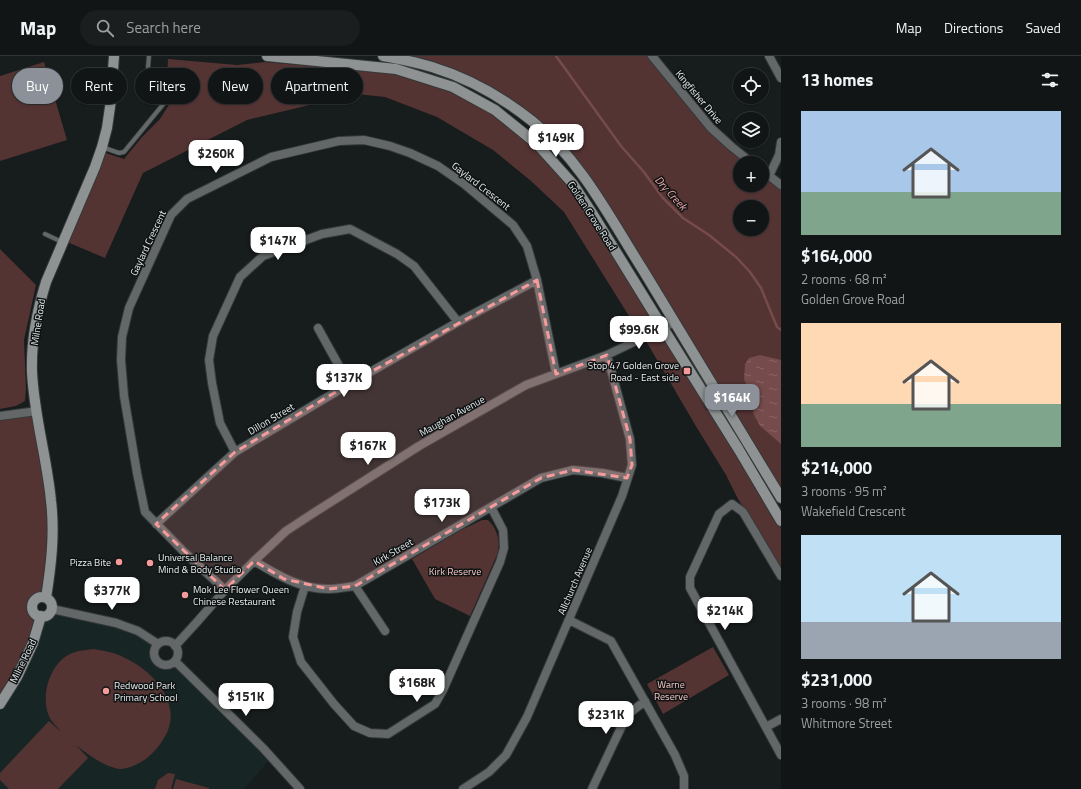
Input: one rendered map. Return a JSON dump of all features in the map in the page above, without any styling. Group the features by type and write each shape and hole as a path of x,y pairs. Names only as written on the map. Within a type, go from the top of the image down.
{"main road":[{"name":"Milne Road","path":"46,598 52,561 52,518 51,500 32,371 36,323 40,301 46,282 102,147 107,128 111,100 114,56"},
{"name":"Golden Grove Road","path":"267,56 396,69 453,87 495,110 537,144 573,184 592,213 739,450 781,521"},
{"name":"Golden Grove Road","path":"383,56 432,67 458,76 493,94 532,121 564,151 594,191 781,498"},
{"path":"40,598 46,598 51,602 52,609 49,614 41,616 35,614 33,607 34,601 40,598"},
{"name":"Milne Road","path":"0,704 17,677 33,643 41,616"}],"street":[{"name":"Kingfisher Drive","path":"652,56 711,128 743,156"},
{"path":"769,56 781,78"},
{"name":"Gaylard Crescent","path":"225,590 184,552 146,512 137,472 124,396 121,360 122,337 129,308 171,215 187,199 271,157 339,141 364,140 403,151 438,166 487,202 513,225 527,246 537,280 556,373"},
{"path":"781,142 779,156 769,176 781,185"},
{"path":"235,452 220,423 209,360 213,336 240,277 263,256 322,234 350,229 397,254 414,266 458,322"},
{"name":"Dillon Street","path":"156,524 235,452 349,384 458,322 537,280"},
{"name":"Maughan Avenue","path":"175,646 225,590 286,531 419,446 526,385 607,355 675,322"},
{"path":"318,328 349,384"},
{"name":"Allchurch Avenue","path":"463,789 489,772 506,755 527,718 622,496 632,466 630,439 607,355"},
{"path":"0,416 37,411"},
{"name":"Kirk Street","path":"254,561 284,579 305,586 329,589 355,586 541,478 573,470 602,473 627,478"},
{"path":"781,576 743,512 732,504 719,514 690,577 690,588 781,755"},
{"path":"305,586 297,612 293,637 301,662 334,704 354,726 370,733 388,734 435,704 443,690 500,562 504,548 503,530 491,507"},
{"path":"355,586 386,631"},
{"path":"52,609 116,623 138,631 158,644 168,642 175,646 178,652 175,661 172,664 164,665 157,662 154,651 158,644"},
{"path":"569,620 611,641 675,754 684,776 684,789"},
{"path":"175,661 263,748 300,789"},
{"path":"592,789 626,715 645,701"},
{"path":"766,727 781,719"}],"lane":[{"path":"148,68 149,56"},
{"path":"102,147 119,153 124,152 163,104"},
{"path":"45,234 63,242"}],"highlighted area":[{"path":"537,280 556,374 607,355 630,439 632,465 627,478 573,470 541,478 355,586 329,589 284,579 254,561 225,590 156,524 235,452 349,384"}],"shaded area":[{"name":"Redwood Park Primary School","path":"51,612 108,620 158,644 154,651 157,662 168,665 175,661 272,757 244,789 0,789 0,704 44,616"}],"green space":[{"path":"383,56 652,56 711,128 733,146 733,148 745,156 733,156 733,192 769,192 769,176 781,185 781,498 594,191 532,121 458,76"},
{"path":"168,59 237,65 265,62 336,68 271,68 271,104 314,104 247,120 143,173 105,258 67,242 106,153 124,159 142,137 160,119 169,104 200,104 200,68 168,68"},
{"path":"44,62 46,68 25,68"},
{"path":"363,70 395,73 465,97 495,115 534,146 570,185 652,318 651,325 639,332 564,212 531,181 493,150 437,117 385,97 363,95"},
{"path":"12,72 12,104 56,104 67,140 0,161 0,76"},
{"path":"0,249 36,285 24,340 25,401 16,406 0,409"},
{"path":"655,336 666,339 781,528 781,571 646,341"},
{"path":"37,411 51,500 43,597 36,600 33,606 35,612 41,616 0,704 0,416"},
{"name":"Kirk Reserve","path":"482,520 488,520 494,528 498,537 499,546 497,555 470,616 435,599 412,559 461,530"},
{"name":"Warne Reserve","path":"713,647 729,675 663,714 647,684"},
{"path":"94,649 120,655 134,663 145,670 163,690 171,713 169,726 164,738 154,752 145,760 138,764 121,769 104,764 76,745 88,758 58,789 9,789 0,780 0,773 49,721 61,732 51,720 47,711 46,691 53,671 66,656 77,651"},
{"path":"168,773 175,774 171,789 155,789 158,780"},
{"path":"176,779 209,788 209,789 173,789"}],"water":[{"path":"760,355 781,360 781,444 760,426 754,415 749,391 744,379 745,364 749,358"}],"waterway":[{"name":"Dry Creek","path":"556,56 621,146 643,171 663,198 683,218 709,235 736,257 750,272 761,288 777,327 781,330"}],"place":[{"name":"Stop 47 Golden Grove Road - East side","path":"687,371"},
{"name":"Pizza Bite","path":"119,562"},
{"name":"Universal Balance Mind & Body Studio","path":"150,563"},
{"name":"Mok Lee Flower Queen Chinese Restaurant","path":"185,595"},
{"name":"Redwood Park Primary School","path":"106,691"}]}
